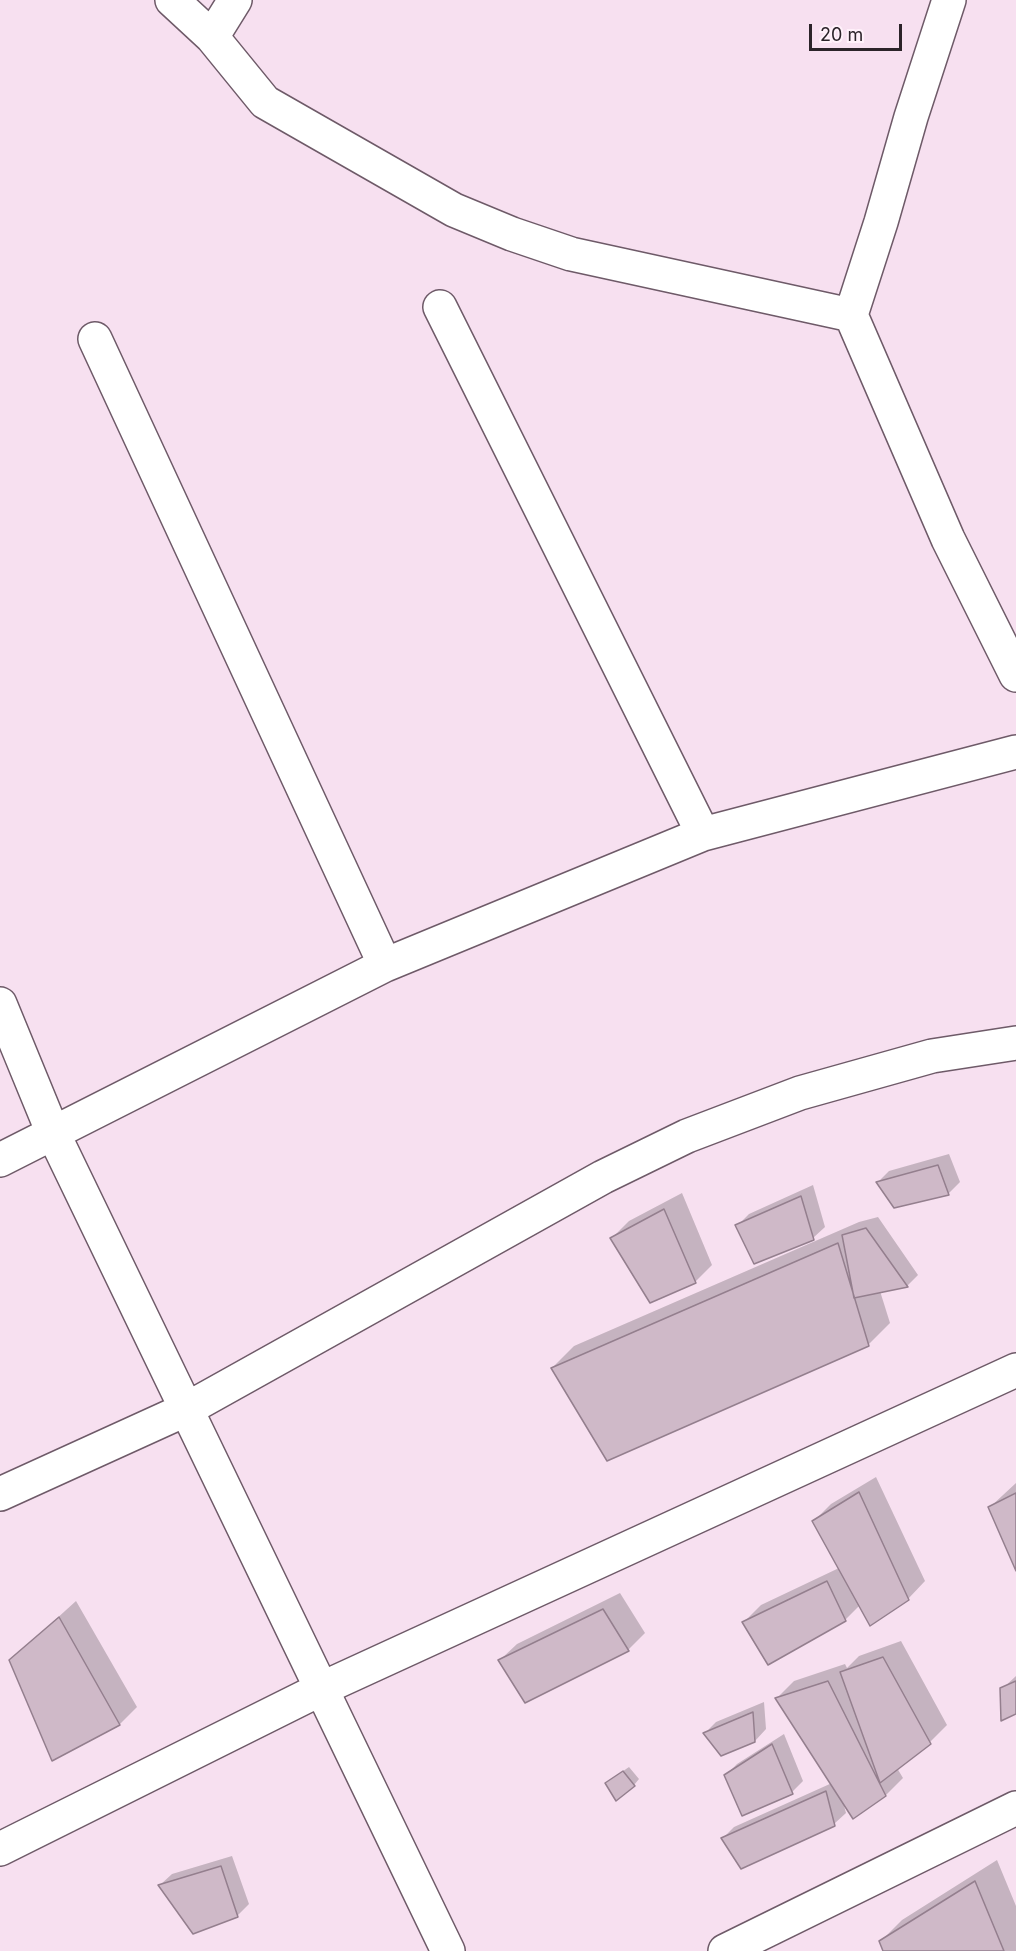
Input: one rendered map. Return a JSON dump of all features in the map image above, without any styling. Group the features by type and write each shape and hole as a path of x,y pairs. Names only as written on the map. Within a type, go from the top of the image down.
{"street":[{"path":"172,0 212,37 265,102 454,210 512,234 571,254 851,315"},
{"path":"212,37 235,0"},
{"path":"950,0 911,117 851,315 948,539 1016,675"},
{"path":"440,307 703,834"},
{"path":"95,339 385,965"},
{"path":"0,1160 385,965 703,834 1016,752"},
{"path":"0,1004 53,1133 448,1951"},
{"path":"0,1494 187,1409 603,1177 687,1136 800,1093 932,1056 1016,1043"},
{"path":"0,1849 323,1688 1016,1370"},
{"path":"725,1951 1016,1808"}],"building":[{"path":"938,1165 949,1195 894,1208 876,1182"},
{"path":"801,1196 814,1240 754,1264 735,1225"},
{"path":"664,1209 696,1283 650,1303 610,1238"},
{"path":"866,1228 908,1287 854,1298 842,1235"},
{"path":"838,1243 869,1346 607,1461 551,1368"},
{"path":"859,1492 909,1600 870,1626 812,1521"},
{"path":"1016,1493 1016,1571 988,1507"},
{"path":"827,1581 846,1621 768,1665 742,1622"},
{"path":"603,1609 629,1651 525,1703 498,1660"},
{"path":"59,1617 120,1725 52,1761 9,1660"},
{"path":"883,1657 931,1744 880,1783 840,1672"},
{"path":"828,1681 886,1796 853,1819 775,1698"},
{"path":"1016,1681 1016,1714 1001,1721 1000,1688"},
{"path":"753,1712 755,1742 721,1756 703,1733"},
{"path":"772,1744 793,1794 742,1816 724,1775"},
{"path":"623,1771 635,1786 616,1801 605,1783"},
{"path":"826,1791 835,1826 741,1869 721,1838"},
{"path":"221,1866 238,1917 193,1934 158,1885"},
{"path":"975,1881 1004,1951 883,1951 879,1941"}]}
